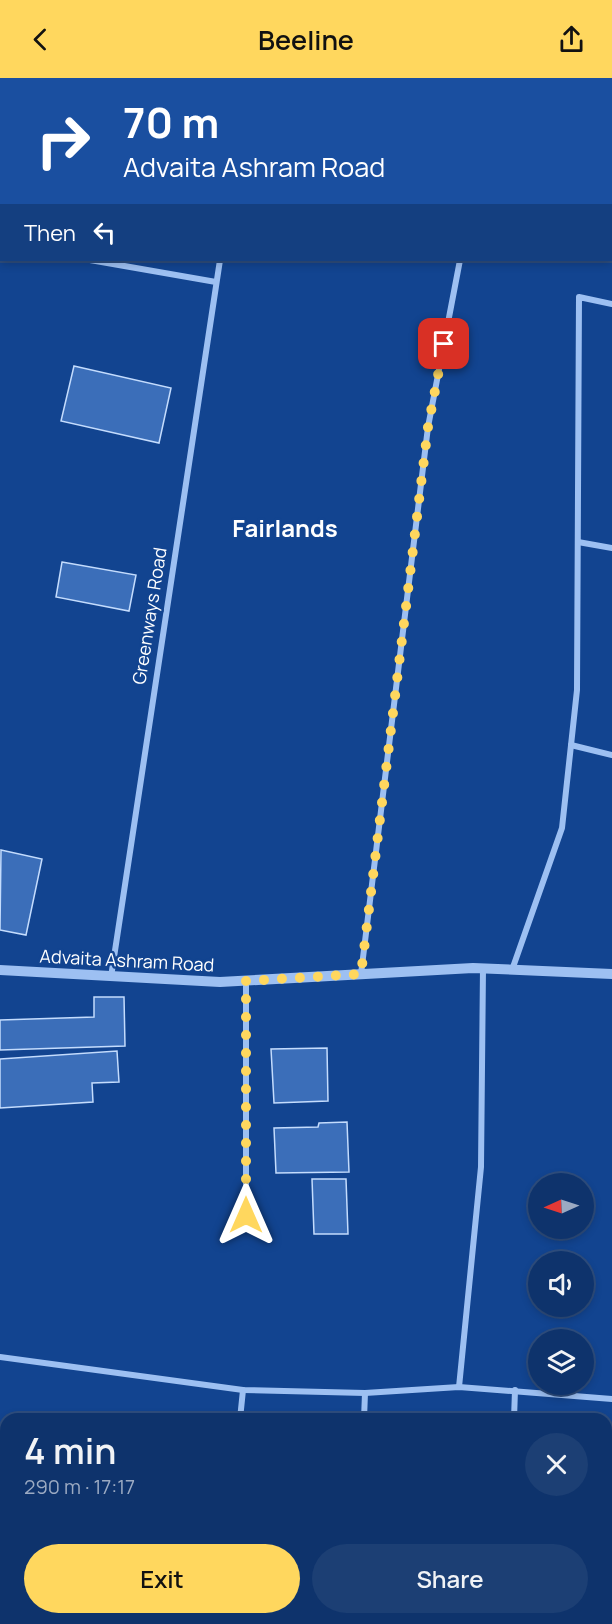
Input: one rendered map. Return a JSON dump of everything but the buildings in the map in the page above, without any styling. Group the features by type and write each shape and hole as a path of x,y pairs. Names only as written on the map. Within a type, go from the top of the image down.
{"street":[{"path":"96,261 216,282"},
{"name":"Greenways Road","path":"111,977 220,261"},
{"path":"361,974 428,427 460,261"},
{"path":"512,970 562,828 577,690 579,297 612,304"},
{"path":"578,542 612,548"},
{"path":"571,745 612,755"},
{"path":"459,1387 481,1167 483,968"},
{"name":"Advaita Ashram Road","path":"0,970 220,982 483,968 612,974"},
{"path":"246,981 246,1215"},
{"path":"0,1357 243,1390 365,1393 459,1387 612,1399"},
{"path":"241,1413 243,1390"},
{"path":"514,1413 515,1390"},
{"path":"364,1413 365,1393"}],"district":[{"name":"Fairlands","path":"285,529"}],"route":[{"path":"246,1215 246,981 361,974 428,427 444,344"}]}
